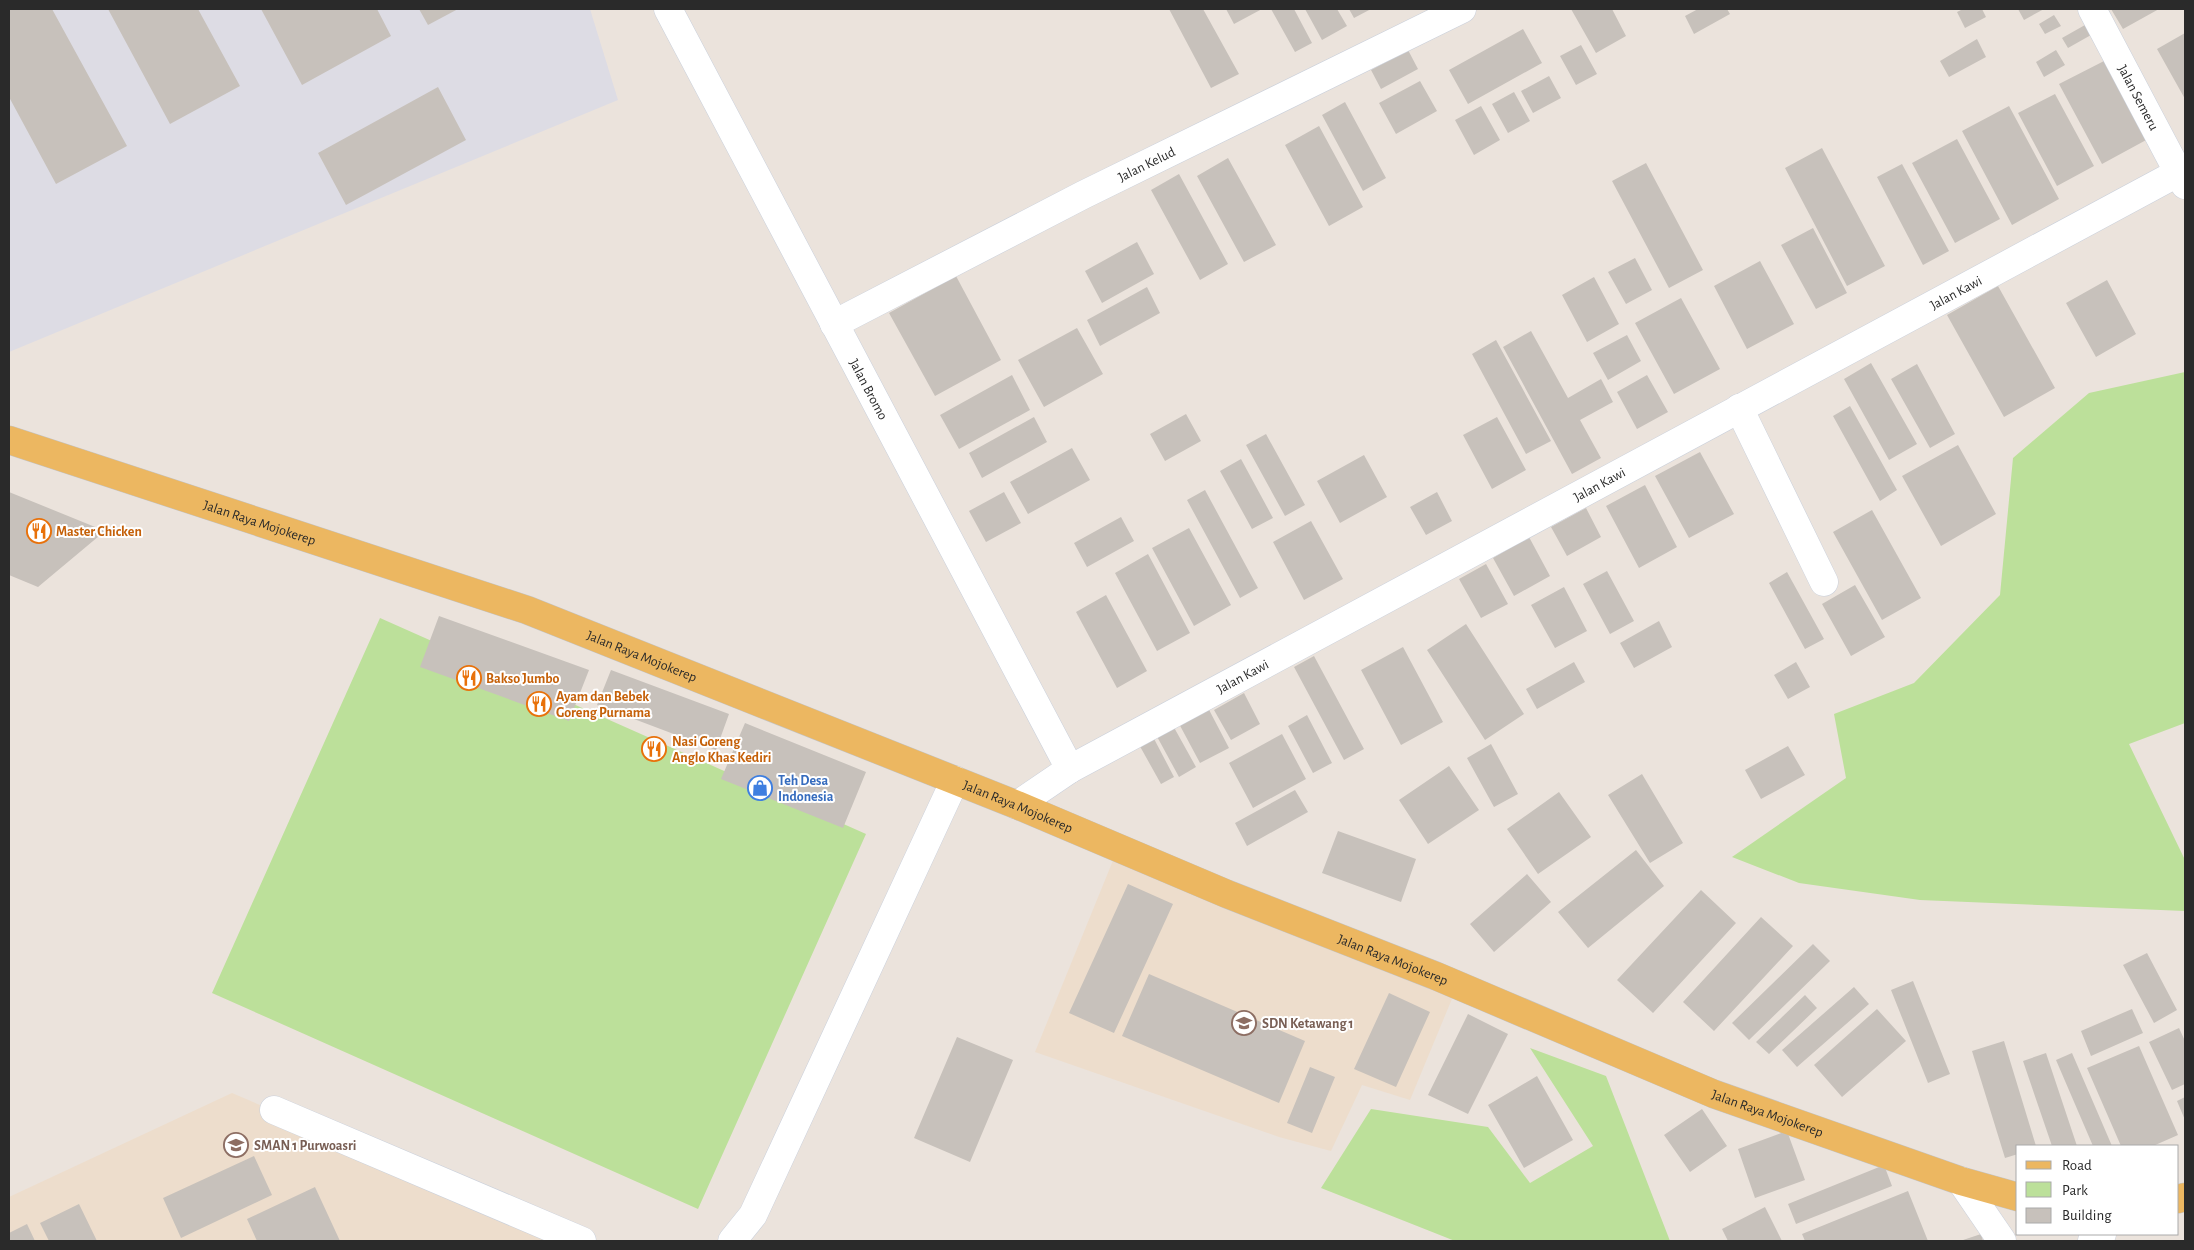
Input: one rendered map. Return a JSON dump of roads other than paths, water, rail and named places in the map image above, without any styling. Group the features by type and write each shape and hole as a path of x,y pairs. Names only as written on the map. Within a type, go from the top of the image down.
{"main road":[{"name":"Jalan Raya Mojokerep","path":"9,440 527,610 1017,805 1227,894 1436,976 1706,1090 1960,1181 2016,1196"}],"street":[{"name":"Jalan Bromo","path":"668,9 1070,769"},
{"name":"Jalan Kelud","path":"834,324 1083,195 1462,9"},
{"name":"Jalan Semeru","path":"2092,9 2183,176"},
{"name":"Jalan Kawi","path":"1017,805 1070,769 1739,408 2183,176"},
{"path":"1739,408 1824,582"},
{"path":"732,1241 753,1215 955,780"},
{"path":"274,1110 582,1241"},
{"path":"1960,1181 2002,1241"}],"place":[{"name":"Master Chicken","path":"39,531"},
{"name":"Bakso Jumbo","path":"469,678"},
{"name":"Ayam dan Bebek Goreng Purnama","path":"539,704"},
{"name":"Nasi Goreng Anglo Khas Kediri","path":"654,749"},
{"name":"Teh Desa Indonesia","path":"760,788"},
{"name":"SDN Ketawang 1","path":"1244,1023"},
{"name":"SMAN 1 Purwoasri","path":"236,1145"}]}
